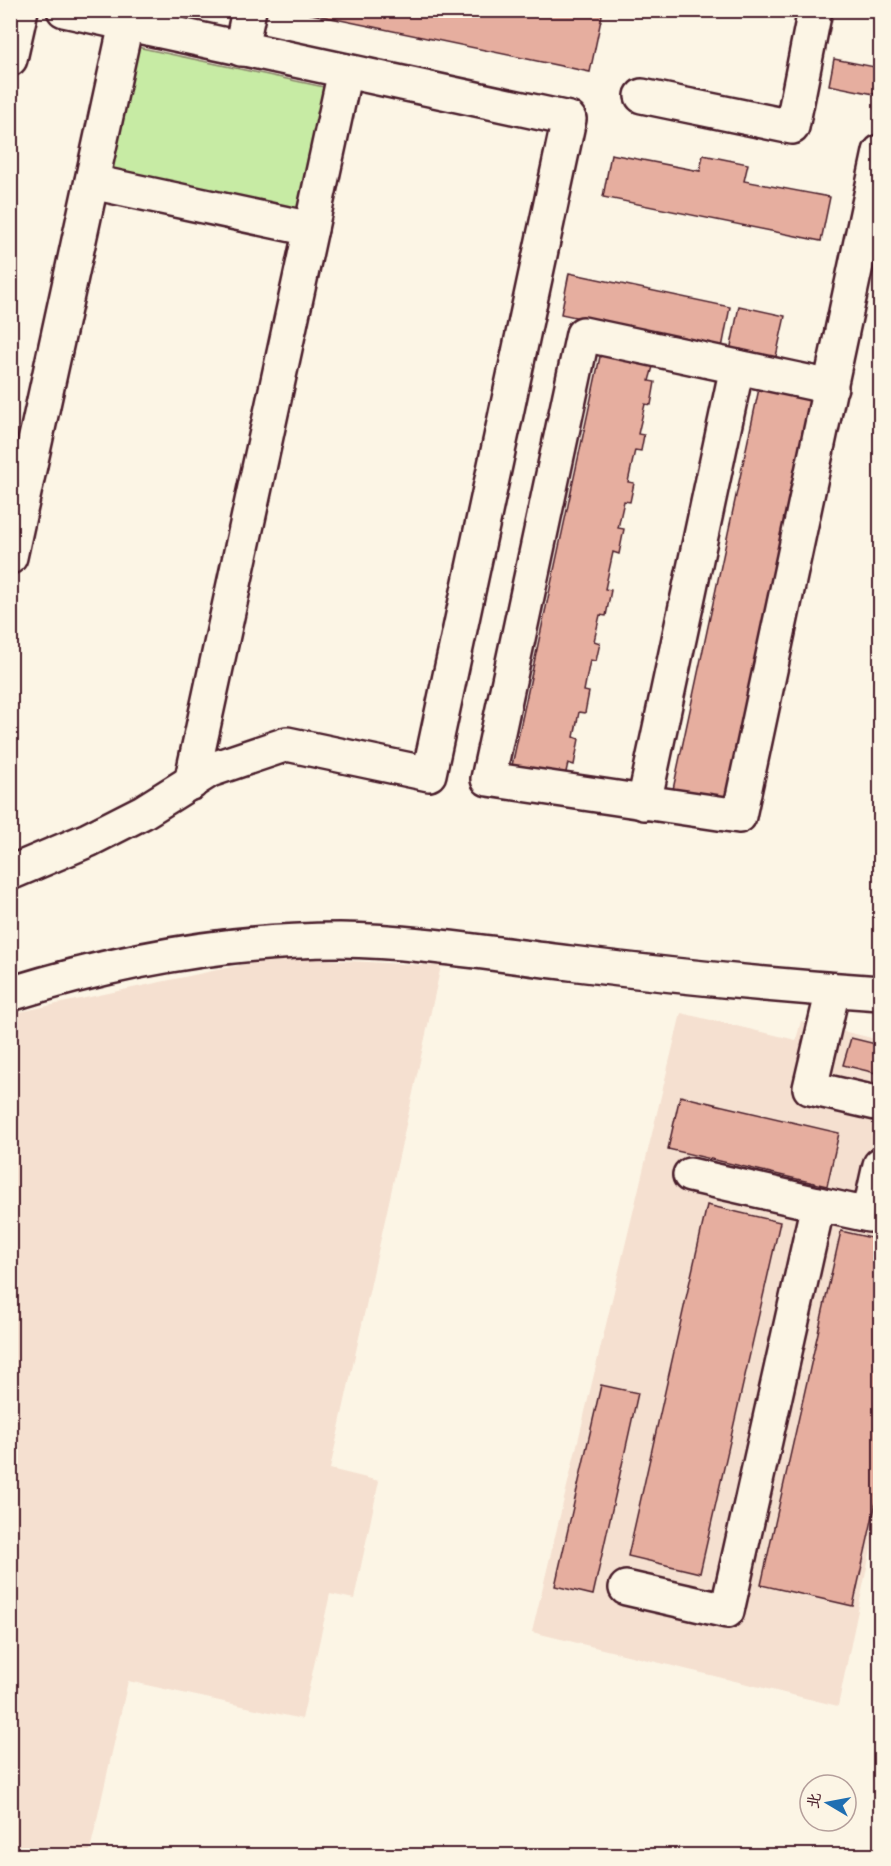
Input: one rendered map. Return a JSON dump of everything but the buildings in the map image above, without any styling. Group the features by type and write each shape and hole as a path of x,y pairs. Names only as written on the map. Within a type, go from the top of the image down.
{"street":[{"path":"10,59 21,10"},
{"path":"10,873 88,840 143,812 210,770 287,744 429,774 569,119 64,10"},
{"path":"241,49 249,10"},
{"path":"642,96 792,127 815,10"},
{"path":"10,557 126,24"},
{"path":"191,783 345,71"},
{"path":"831,387 583,334 488,779 739,816 831,387 880,152"},
{"path":"92,182 311,229"},
{"path":"644,803 737,367"},
{"path":"10,994 89,972 145,960 257,944 340,940 432,946 661,974 880,993"},
{"path":"833,990 810,1088 880,1104"},
{"path":"690,1175 869,1215 880,1165"},
{"path":"626,1588 727,1611 818,1204"}],"shaded area":[{"path":"278,957 441,966 330,1469 379,1481 354,1599 330,1594 302,1719 128,1681 89,1855 11,1855 10,1014"},
{"path":"681,1013 796,1040 801,1021 880,1040 880,1505 838,1706 532,1632"}],"green space":[{"path":"137,47 324,87 298,212 110,171"}]}
